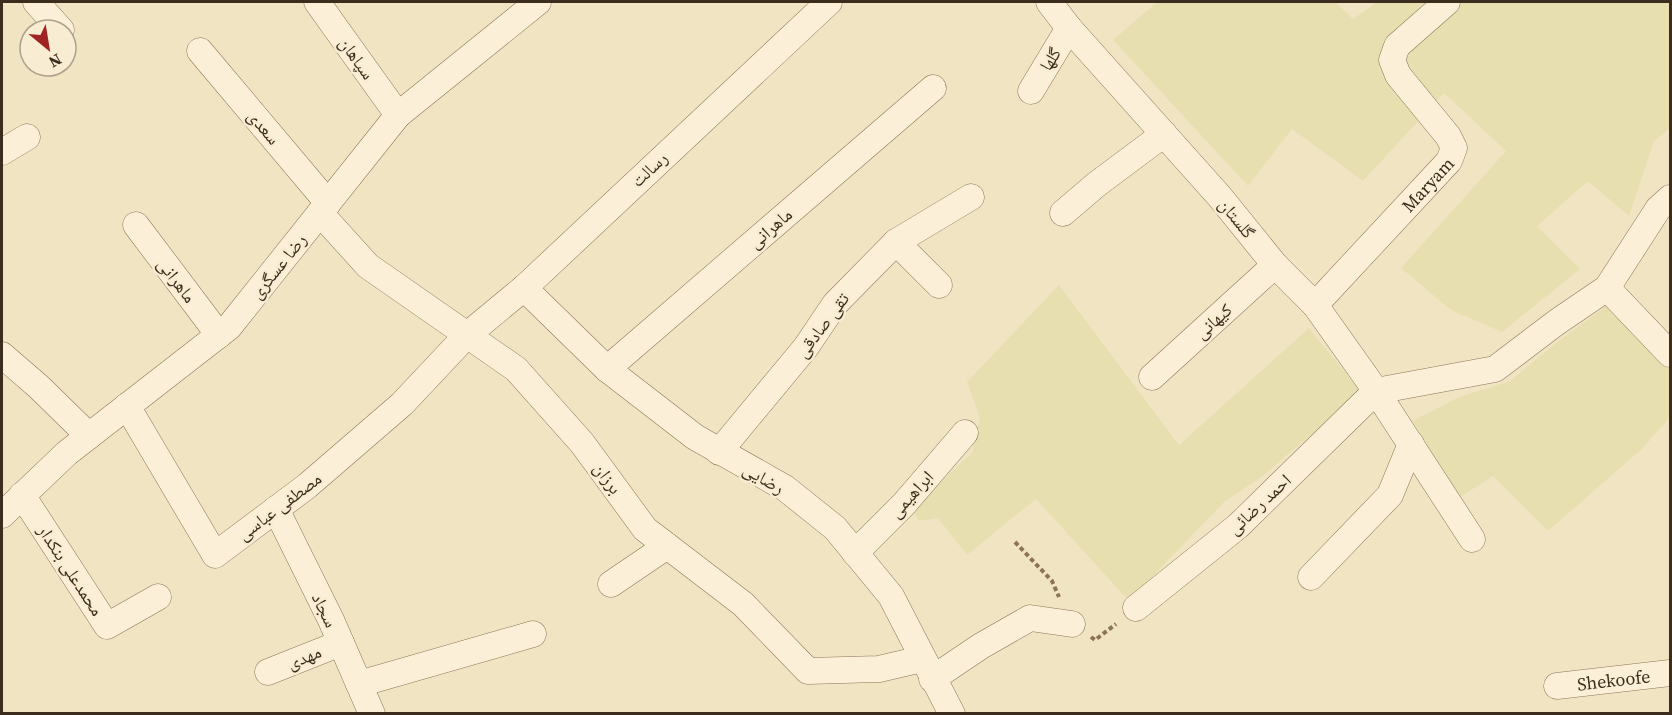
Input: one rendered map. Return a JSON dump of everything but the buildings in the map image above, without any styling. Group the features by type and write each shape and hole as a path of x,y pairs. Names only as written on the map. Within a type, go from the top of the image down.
{"street":[{"path":"36,2 50,18"},
{"name":"سپاهان","path":"317,2 398,115"},
{"name":"رضا عسگری","path":"2,515 67,453 229,327 398,115 538,2"},
{"name":"رسالت","path":"466,336 524,288 829,2"},
{"name":"گلستان","path":"1049,2 1220,197 1275,266 1315,305 1376,391 1472,539"},
{"name":"Maryam","path":"1315,305 1449,161 1454,148 1448,136 1398,75 1392,60 1396,46 1448,2"},
{"name":"گلها","path":"1031,91 1070,28"},
{"name":"سعدی","path":"200,51 324,208"},
{"name":"ماهرانی","path":"607,369 933,88"},
{"path":"1063,213 1097,184 1164,134"},
{"path":"2,152 27,137"},
{"name":"تقی صادقی","path":"719,452 806,348 835,304 896,242 971,197"},
{"path":"1376,391 1495,369 1607,288 1658,209 1671,198"},
{"name":"برزان","path":"324,208 368,266 516,369 582,443 645,529 743,604 808,671 927,669"},
{"name":"ماهرانی","path":"136,225 219,335"},
{"path":"896,242 939,285"},
{"name":"کیهانی","path":"1152,377 1275,266"},
{"name":"رضایی","path":"524,288 607,369 695,437 785,488 835,528 891,596 952,714"},
{"path":"1607,288 1671,354"},
{"name":"مصطفی عباسی","path":"127,406 215,555 307,486 402,404 466,336"},
{"path":"2,355 89,436"},
{"name":"احمد رضائی","path":"1136,608 1238,526 1376,391"},
{"name":"ابراهیمی","path":"855,553 904,504 965,433"},
{"path":"1311,577 1390,495 1411,444"},
{"name":"محمدعلی بنکدار","path":"22,495 107,627 158,597"},
{"name":"سجاد","path":"276,509 372,714"},
{"path":"611,584 667,546"},
{"path":"927,669 981,646 1030,618 1072,624"},
{"path":"359,684 532,634"},
{"name":"مهدی","path":"268,672 340,643"},
{"name":"Shekoofe","path":"1557,686 1671,673"}],"shaded area":[{"path":"1157,2 1335,2 1353,19 1377,2 1670,2 1670,128 1654,141 1629,216 1588,181 1537,226 1580,269 1502,332 1451,310 1401,268 1506,151 1444,93 1363,181 1292,129 1248,186 1113,40"},
{"path":"1059,285 1179,445 1309,328 1361,392 1260,478 1224,502 1129,601 1036,499 967,555 938,518 919,521 912,509 972,453 980,418 967,382"},
{"path":"1609,304 1670,369 1670,417 1643,448 1548,531 1493,476 1459,498 1413,421 1459,397 1510,381"}]}
